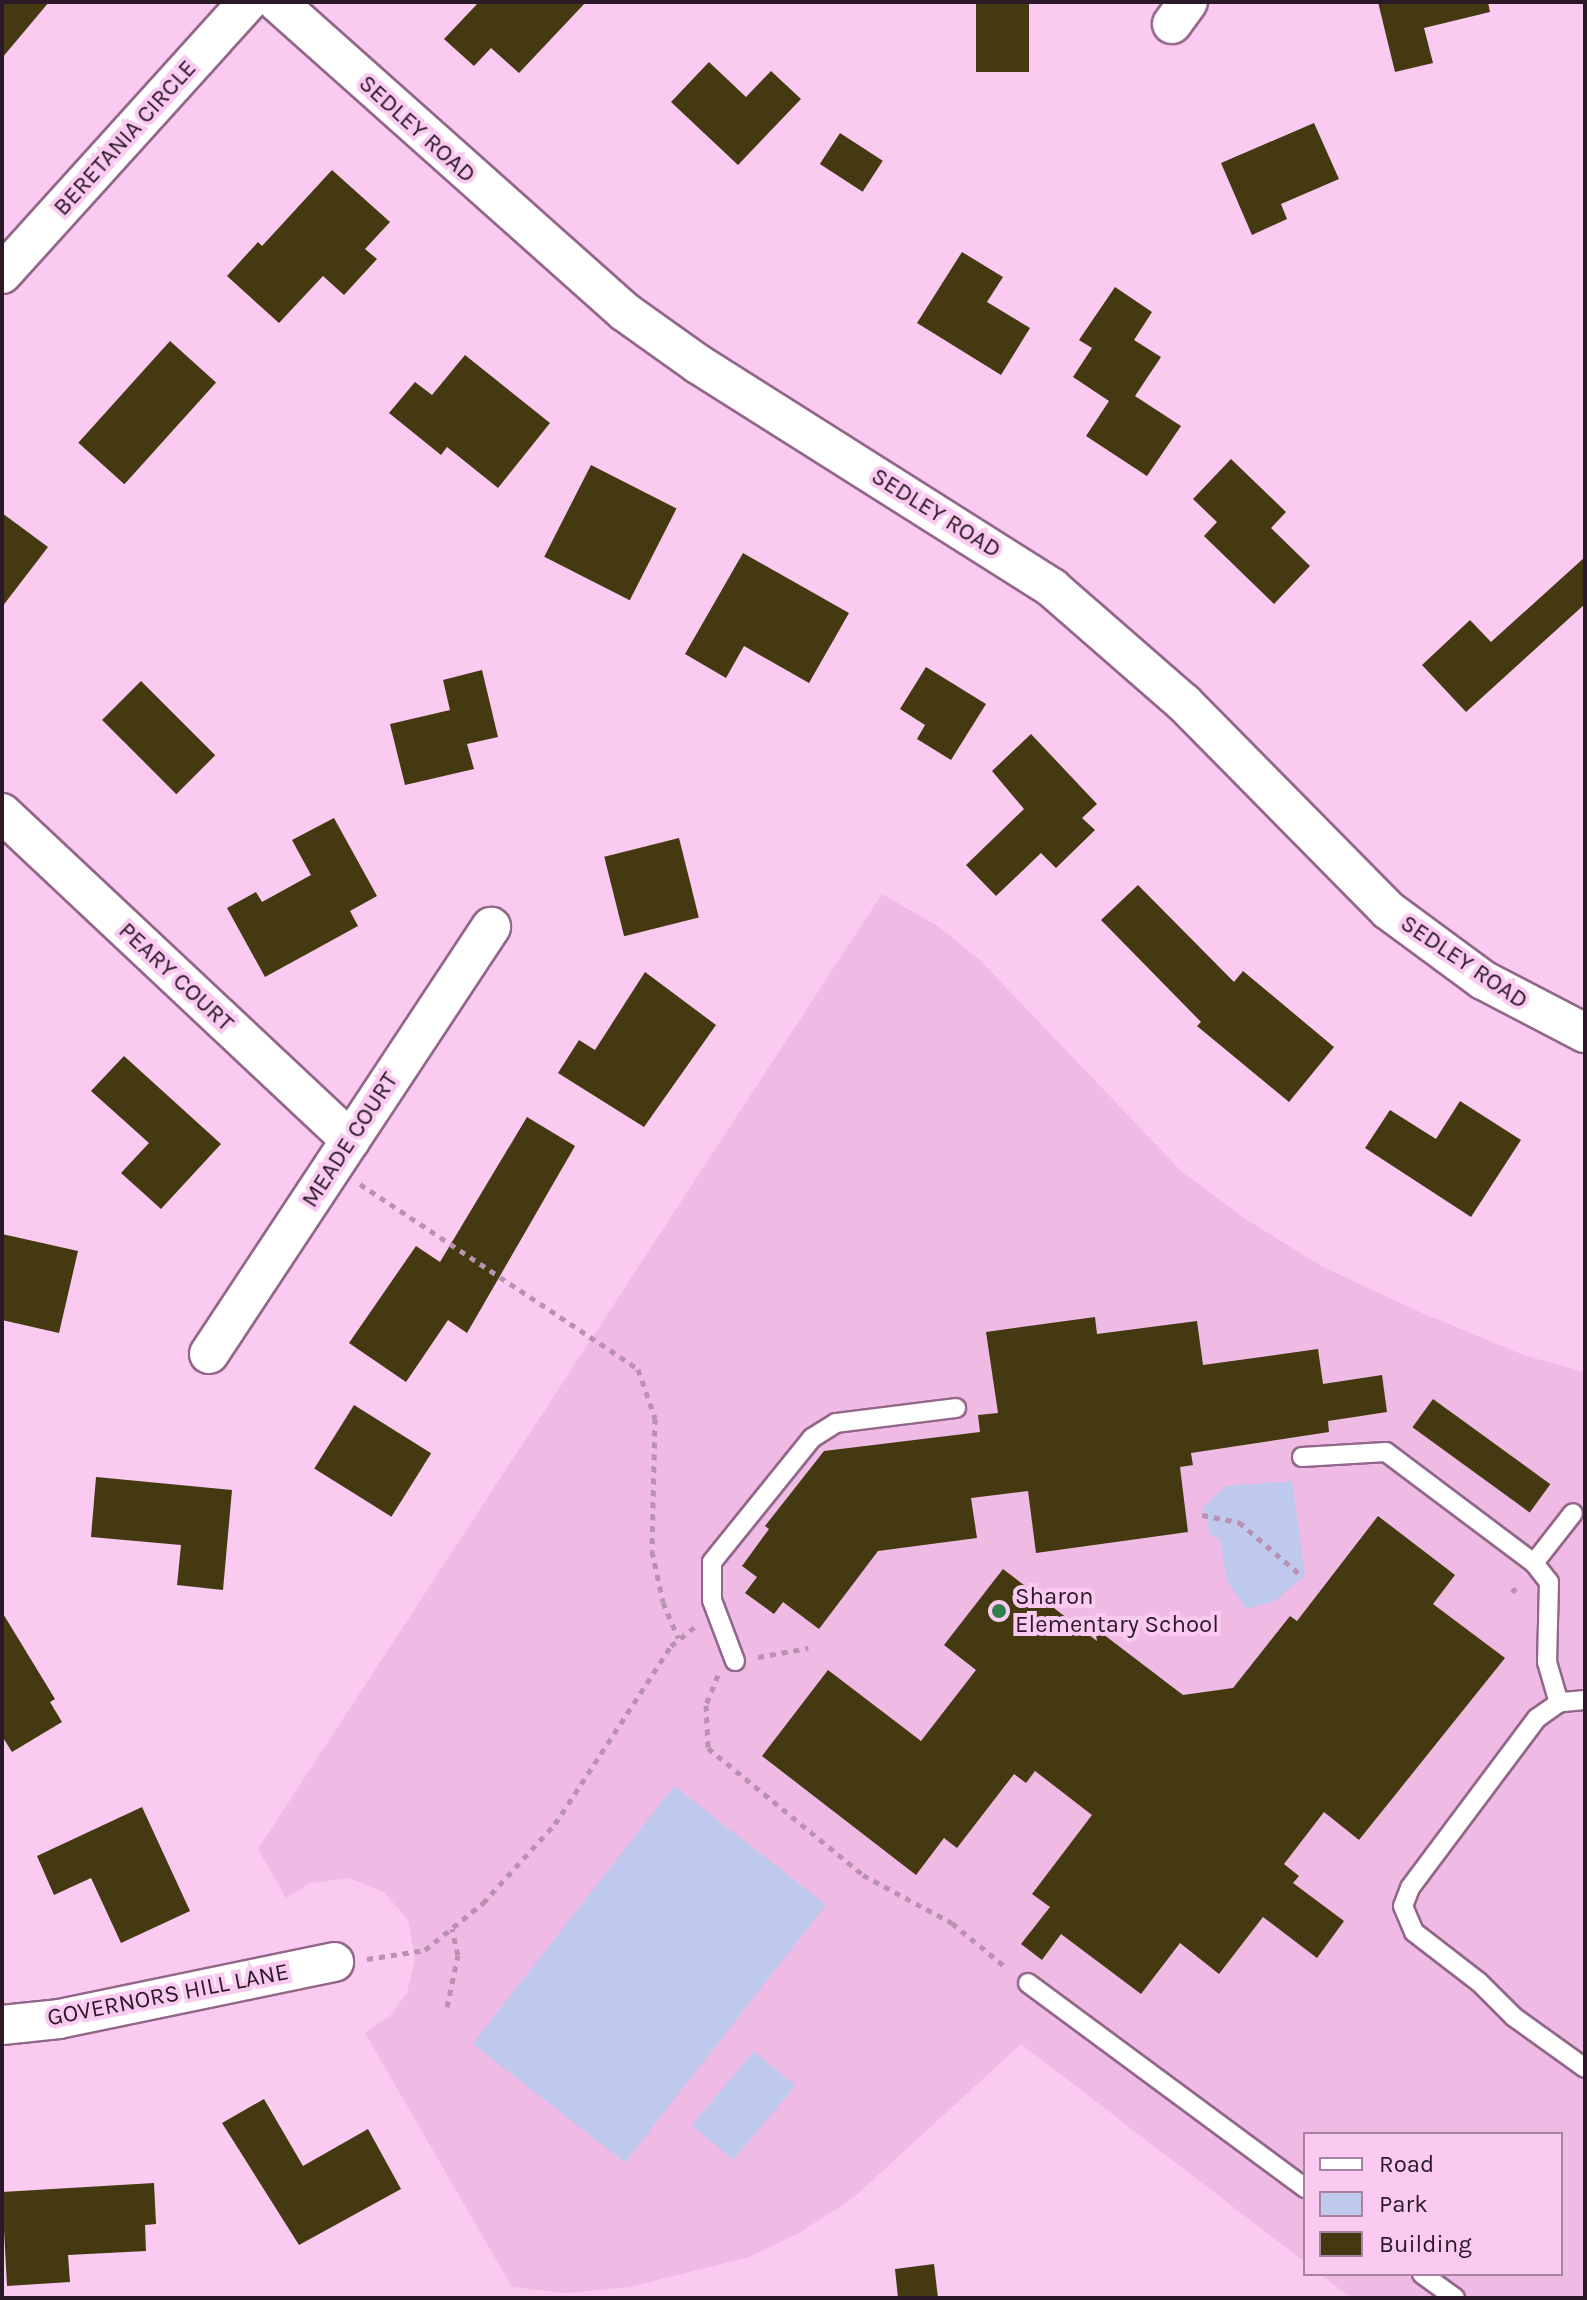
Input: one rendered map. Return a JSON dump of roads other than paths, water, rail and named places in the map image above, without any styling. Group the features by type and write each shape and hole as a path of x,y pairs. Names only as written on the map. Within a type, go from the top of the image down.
{"street":[{"name":"BERETANIA CIRCLE","path":"2,274 248,2"},
{"name":"SEDLEY ROAD","path":"277,2 625,312 698,364 1052,588 1184,703 1397,917 1483,980 1585,1033"},
{"name":"PEARY COURT","path":"2,813 342,1153"},
{"name":"MEADE COURT","path":"209,1354 491,927"},
{"name":"GOVERNORS HILL LANE","path":"2,2025 59,2019 334,1962"}],"lane":[{"path":"735,1661 709,1588 717,1552 819,1432 836,1423 956,1408"},
{"path":"1302,1457 1386,1452 1534,1563 1549,1582 1547,1662 1559,1703"},
{"path":"1534,1563 1573,1513"},
{"path":"1585,1700 1559,1703 1520,1740 1410,1888 1403,1911 1414,1932 1479,1982 1514,2017 1585,2068"},
{"path":"1028,1983 1303,2187"},
{"path":"1425,2276 1455,2298"}],"place":[{"name":"Sharon Elementary School","path":"999,1611"}]}
